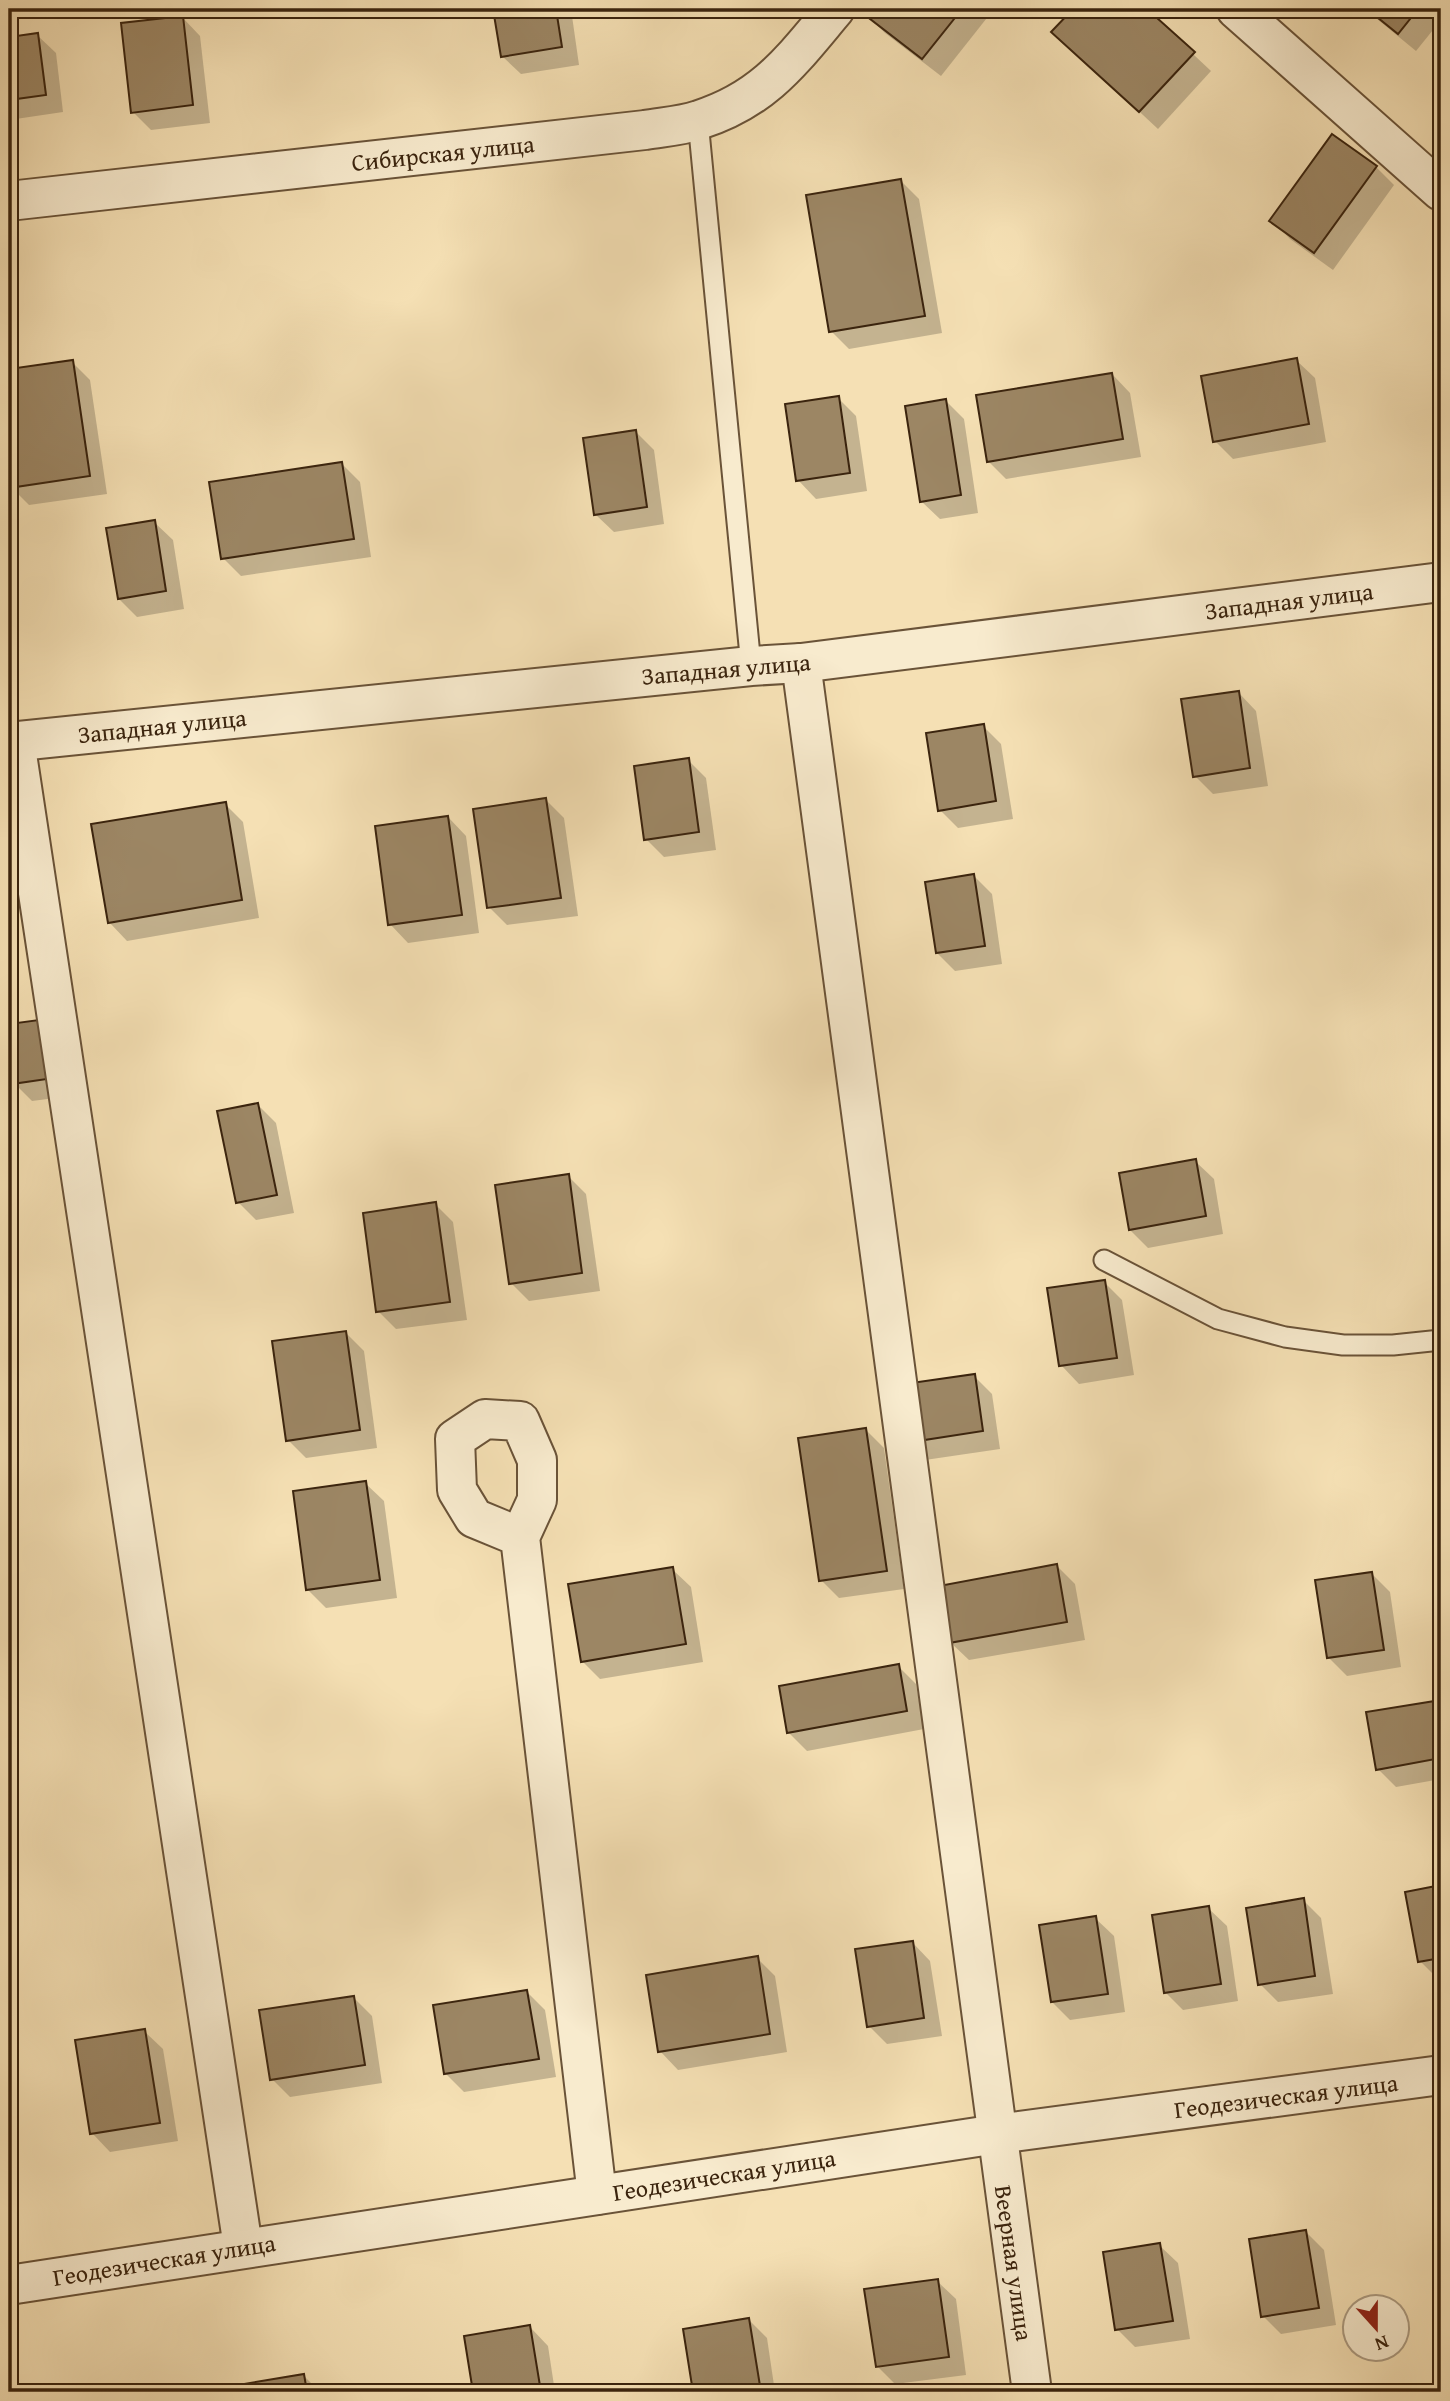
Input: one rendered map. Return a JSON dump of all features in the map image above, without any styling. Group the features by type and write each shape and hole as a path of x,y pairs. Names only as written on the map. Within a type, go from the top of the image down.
{"street":[{"name":"Сибирская улица","path":"9,201 645,130 698,121 745,101 782,72 835,9"},
{"path":"1236,9 1441,191"},
{"name":"Западная улица","path":"12,741 801,663 1441,582"},
{"name":"Веерная улица","path":"801,663 1032,2392"},
{"path":"12,741 243,2248"},
{"path":"520,1537 597,2195"},
{"name":"Геодезическая улица","path":"9,2285 997,2134 1441,2075"}],"lane":[{"path":"698,121 751,666"},
{"path":"1104,1260 1218,1319 1285,1338 1343,1345 1393,1345 1441,1340"}],"building":[{"path":"493,9 556,9 562,47 501,57"},
{"path":"870,9 962,9 922,59 865,15"},
{"path":"1073,9 1147,9 1195,52 1139,112 1051,32"},
{"path":"1367,9 1418,9 1398,34"},
{"path":"183,16 193,105 131,113 121,23"},
{"path":"38,33 46,95 9,100 9,37"},
{"path":"1332,134 1377,166 1314,253 1269,221"},
{"path":"901,179 925,316 829,332 806,195"},
{"path":"1297,358 1309,424 1213,442 1201,376"},
{"path":"73,360 90,476 9,488 9,369"},
{"path":"1112,373 1123,439 987,462 976,395"},
{"path":"839,396 850,473 796,481 785,404"},
{"path":"946,399 961,495 920,502 905,406"},
{"path":"636,430 647,507 594,515 583,438"},
{"path":"342,462 354,539 221,559 209,482"},
{"path":"155,520 166,591 118,599 106,528"},
{"path":"1239,691 1250,768 1193,777 1181,699"},
{"path":"984,724 996,801 938,811 926,733"},
{"path":"689,758 699,832 644,840 634,766"},
{"path":"546,798 561,898 487,908 473,809"},
{"path":"226,802 242,900 108,923 91,824"},
{"path":"448,816 462,915 388,925 375,826"},
{"path":"974,874 985,946 936,953 925,882"},
{"path":"46,1019 54,1078 12,1084 9,1024"},
{"path":"258,1103 277,1195 236,1203 217,1111"},
{"path":"1196,1159 1206,1216 1129,1230 1119,1173"},
{"path":"569,1174 582,1273 509,1284 495,1185"},
{"path":"436,1202 450,1302 376,1312 363,1213"},
{"path":"1105,1280 1117,1358 1059,1366 1047,1288"},
{"path":"346,1331 360,1430 286,1441 272,1341"},
{"path":"975,1374 983,1431 905,1443 897,1385"},
{"path":"866,1428 887,1571 819,1581 798,1438"},
{"path":"366,1481 380,1580 306,1590 293,1491"},
{"path":"1057,1564 1067,1622 949,1643 939,1586"},
{"path":"673,1567 686,1644 581,1662 568,1584"},
{"path":"1372,1572 1384,1650 1327,1658 1315,1580"},
{"path":"899,1664 907,1711 787,1733 779,1686"},
{"path":"1441,1700 1441,1758 1376,1770 1366,1712"},
{"path":"1441,1885 1441,1958 1418,1962 1405,1892"},
{"path":"1304,1898 1315,1976 1258,1985 1246,1908"},
{"path":"1209,1906 1221,1984 1164,1993 1152,1915"},
{"path":"1096,1916 1108,1994 1051,2002 1039,1925"},
{"path":"913,1941 924,2018 867,2027 855,1949"},
{"path":"758,1956 770,2034 658,2052 646,1975"},
{"path":"527,1990 539,2059 444,2074 433,2005"},
{"path":"354,1996 365,2065 270,2080 259,2010"},
{"path":"145,2029 160,2123 90,2134 75,2040"},
{"path":"1306,2230 1319,2308 1261,2317 1249,2239"},
{"path":"1160,2243 1173,2321 1115,2330 1103,2252"},
{"path":"938,2279 949,2357 876,2367 864,2289"},
{"path":"749,2318 761,2392 693,2392 683,2329"},
{"path":"530,2325 541,2392 473,2392 464,2336"},
{"path":"304,2374 307,2392 227,2392 226,2387"}]}
